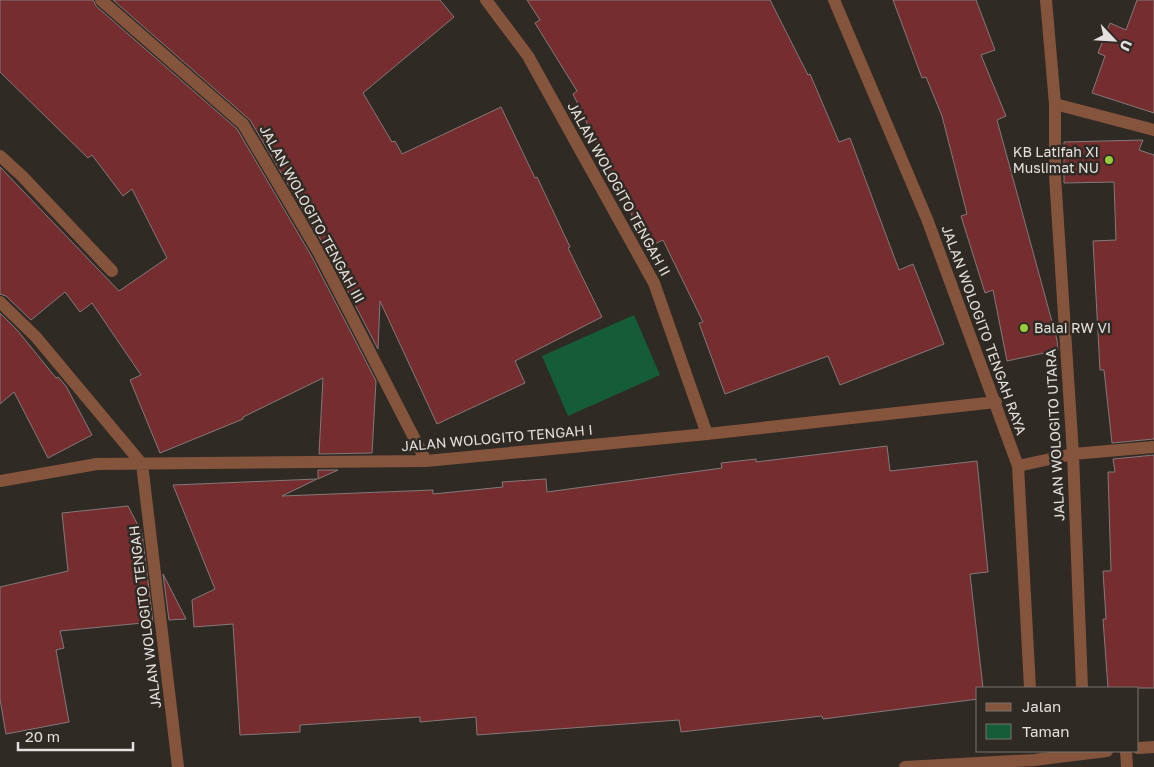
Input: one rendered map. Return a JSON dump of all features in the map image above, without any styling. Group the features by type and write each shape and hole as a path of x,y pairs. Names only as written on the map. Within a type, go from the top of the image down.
{"street":[{"name":"JALAN WOLOGITO TENGAH III","path":"101,0 243,124 319,253 426,461"},
{"name":"JALAN WOLOGITO TENGAH II","path":"486,0 528,56 654,283 707,434"},
{"name":"JALAN WOLOGITO TENGAH RAYA","path":"834,0 927,219 1018,466 1030,687"},
{"name":"JALAN WOLOGITO UTARA","path":"1046,0 1055,104 1055,176 1072,454 1082,687"},
{"path":"1055,104 1154,130"},
{"path":"0,156 22,176 112,271"},
{"path":"0,302 36,337 142,464"},
{"name":"JALAN WOLOGITO TENGAH I","path":"0,481 97,464 426,461 707,434 996,402"},
{"path":"1018,466 1072,454 1154,447"},
{"name":"JALAN WOLOGITO TENGAH","path":"142,464 178,767"},
{"path":"1139,748 1154,747"},
{"path":"904,767 1084,752"},
{"path":"1126,752 1127,767"}],"green space":[{"path":"634,315 660,375 568,416 542,356"}],"building":[{"path":"0,0 93,0 96,6 237,129 312,257 376,381 372,453 319,454 323,378 243,417 243,419 160,453 130,380 141,375 92,303 80,312 65,292 31,320 6,296 0,294 0,167 119,291 167,258 132,189 123,196 92,155 88,158 0,72"},
{"path":"113,0 440,0 454,17 363,93 392,142 395,141 402,154 501,107 535,178 537,177 570,247 568,248 602,317 515,361 525,383 437,424 380,301 378,349 326,249 250,120"},
{"path":"527,0 770,0 808,75 810,74 839,142 850,138 899,270 913,264 944,344 840,385 828,356 725,394 699,323 703,322 663,240 646,248 618,183 616,184 573,94 577,91 535,23 540,20"},
{"path":"893,0 976,0 995,50 981,55 1006,116 997,120 1057,340 1058,350 1007,361 993,290 985,293 961,216 967,214 942,116 926,77 922,78"},
{"path":"1137,0 1154,0 1154,113 1092,93 1105,56 1098,53 1110,23 1126,30"},
{"path":"1143,140 1139,150 1154,155 1154,439 1112,443 1104,370 1100,370 1093,241 1116,240 1114,182 1064,183 1064,142"},
{"path":"0,313 18,331 56,378 58,377 66,386 92,435 48,458 14,392 0,404"},
{"path":"887,446 890,471 977,461 988,572 970,574 983,687 976,687 976,699 823,719 822,716 681,732 679,720 477,735 476,717 420,722 420,717 300,725 300,732 240,735 233,624 194,627 192,600 215,589 173,485 317,479 282,496 433,490 433,494 503,487 502,482 546,479 547,492 722,468 721,463 756,459 756,462"},
{"path":"1154,455 1154,688 1108,687 1103,619 1106,619 1103,571 1111,571 1108,472 1115,472 1113,459"},
{"path":"318,470 338,470 318,479"},
{"path":"128,506 142,533 153,622 60,631 64,648 56,650 69,722 6,734 0,699 0,587 68,571 62,513"},
{"path":"163,574 186,619 169,620"}],"place":[{"name":"KB Latifah XI Muslimat NU","path":"1109,160"},
{"name":"Balai RW VI","path":"1024,328"}]}
